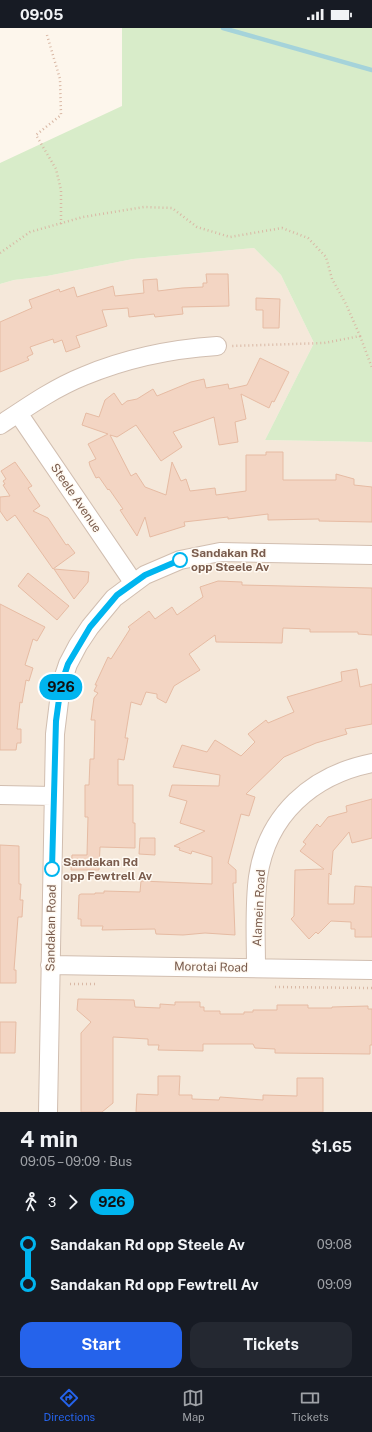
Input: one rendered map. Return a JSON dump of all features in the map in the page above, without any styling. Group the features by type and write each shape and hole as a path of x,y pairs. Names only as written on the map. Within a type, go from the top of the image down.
{"street":[{"path":"0,425 65,385 103,369 166,352 217,346"},
{"name":"Steele Avenue","path":"18,413 133,582"},
{"name":"Sandakan Road","path":"48,1112 53,796 57,708 61,685 68,664 78,646 99,615 117,595 133,582 160,568 180,560 220,552 372,555"},
{"name":"Alamein Road","path":"256,968 258,878 270,836 296,801 313,786 336,773 372,763"},
{"path":"0,795 53,796"},
{"name":"Morotai Road","path":"50,965 372,970"}],"path":[{"path":"47,35 60,79 61,115 36,135 56,170 61,190 60,224"},
{"path":"0,253 30,232 83,217 144,207 172,208 197,227 230,237 282,228 308,238 326,257 332,279 346,304 372,368"},
{"path":"217,346 324,343 360,336"}],"shaded area":[{"path":"254,248 281,275 314,343 265,440 372,442 372,1112 0,1112 0,284 14,280 47,276 133,259"}],"green space":[{"path":"122,28 372,28 372,442 265,440 314,343 281,275 254,248 133,259 47,276 14,280 0,284 0,163 122,106"}],"building":[{"path":"206,274 228,274 229,306 182,307 183,314 155,317 154,314 129,317 128,308 102,310 107,326 76,336 80,347 66,352 62,340 54,343 53,339 30,347 33,354 27,357 29,360 0,372 0,322 32,308 29,300 59,289 60,292 74,287 77,297 113,286 115,296 144,293 143,280 157,279 158,291 203,287 203,283 207,283"},
{"path":"256,298 280,299 279,328 263,328 263,310 256,310"},
{"path":"260,358 289,372 274,402 272,401 269,408 241,394 246,419 235,422 238,442 219,445 214,417 173,432 182,447 161,461 136,425 117,437 110,435 131,476 136,473 145,487 166,495 172,462 181,481 186,479 190,491 215,488 216,495 246,491 246,455 266,455 266,452 283,452 283,480 336,480 336,474 354,479 354,485 372,487 372,522 319,521 319,519 268,520 268,514 184,522 185,526 150,537 145,517 137,536 120,510 123,509 99,477 96,478 90,466 89,462 96,459 88,444 108,434 82,425 86,413 99,417 105,400 114,393 122,405 127,401 137,399 153,389 157,396 191,382 204,379 206,388 228,384 229,389 247,385"},
{"path":"15,462 32,486 28,488 40,506 33,511 48,518 66,545 68,544 75,553 53,569 15,515 7,521 0,511 0,497 10,496 3,485 5,484 3,481 6,479 1,471"},
{"path":"54,569 89,572 88,582 74,599"},
{"path":"28,573 69,606 57,620 18,586"},
{"path":"218,581 242,582 242,585 372,588 372,635 358,634 358,632 310,632 310,629 283,628 282,643 216,642 215,635 189,654 200,670 174,686 166,703 157,698 157,694 146,692 141,705 131,702 125,738 128,738 124,760 118,759 118,785 133,785 133,823 135,823 135,848 100,847 99,870 71,870 72,855 87,855 88,817 85,817 85,785 89,785 90,759 94,759 95,720 91,720 94,698 98,693 94,691 97,685 95,685 108,657 111,659 130,629 128,627 149,611 155,619 172,607 177,615 203,597 200,587"},
{"path":"0,604 45,627 37,641 33,639 25,665 33,668 29,681 26,680 22,703 20,702 17,729 21,729 21,743 17,743 16,750 0,750"},
{"path":"357,669 360,687 372,684 372,724 345,729 347,734 316,743 284,757 246,794 255,797 249,816 241,814 228,863 236,870 236,883 233,883 235,935 205,933 183,935 156,934 155,929 102,930 103,926 81,926 81,919 78,919 79,895 81,894 104,893 104,891 140,892 141,881 212,884 212,857 192,851 191,854 179,850 180,848 174,846 205,831 180,823 187,801 169,796 172,785 219,786 220,775 173,767 182,745 207,752 215,740 241,756 255,742 248,734 266,720 268,723 294,712 287,697 342,681 341,672"},
{"path":"372,799 372,838 352,843 349,832 333,851 331,875 329,873 328,904 354,904 355,886 372,887 372,937 355,937 355,929 351,929 351,922 331,921 318,934 316,932 309,939 291,919 294,916 295,870 324,869 300,851 306,844 303,842 317,824 320,827 328,817 347,812 346,806"},
{"path":"140,838 155,838 155,855 139,854"},
{"path":"0,845 19,846 19,884 21,884 20,900 23,900 22,917 18,917 14,970 16,970 16,983 0,983"},
{"path":"78,999 134,1000 135,1007 160,1008 160,1004 175,1005 175,1002 200,1002 200,1007 204,1007 204,1011 220,1011 220,1014 244,1014 244,1012 253,1012 253,1010 277,1010 277,1005 308,1005 308,1008 368,1006 368,1009 372,1009 372,1045 370,1045 370,1054 275,1053 275,1049 255,1048 253,1044 203,1044 203,1051 158,1050 159,1045 148,1045 148,1039 113,1037 113,1103 102,1112 81,1112 81,1033 91,1022 77,1010"},
{"path":"0,1022 16,1022 15,1053 0,1053"},
{"path":"158,1076 180,1076 179,1095 192,1095 192,1099 219,1100 220,1097 263,1100 263,1095 297,1096 297,1078 323,1078 323,1112 136,1112 137,1094 158,1095"}],"waterway":[{"path":"223,28 372,70"}],"bus line":[{"name":"926","path":"52,869 54,734 61,685 68,664 90,627 117,595 133,582 145,575 180,560"}],"place":[{"name":"Sandakan Rd opp Steele Av","path":"180,560"},
{"name":"Sandakan Rd opp Fewtrell Av","path":"52,869"}]}
